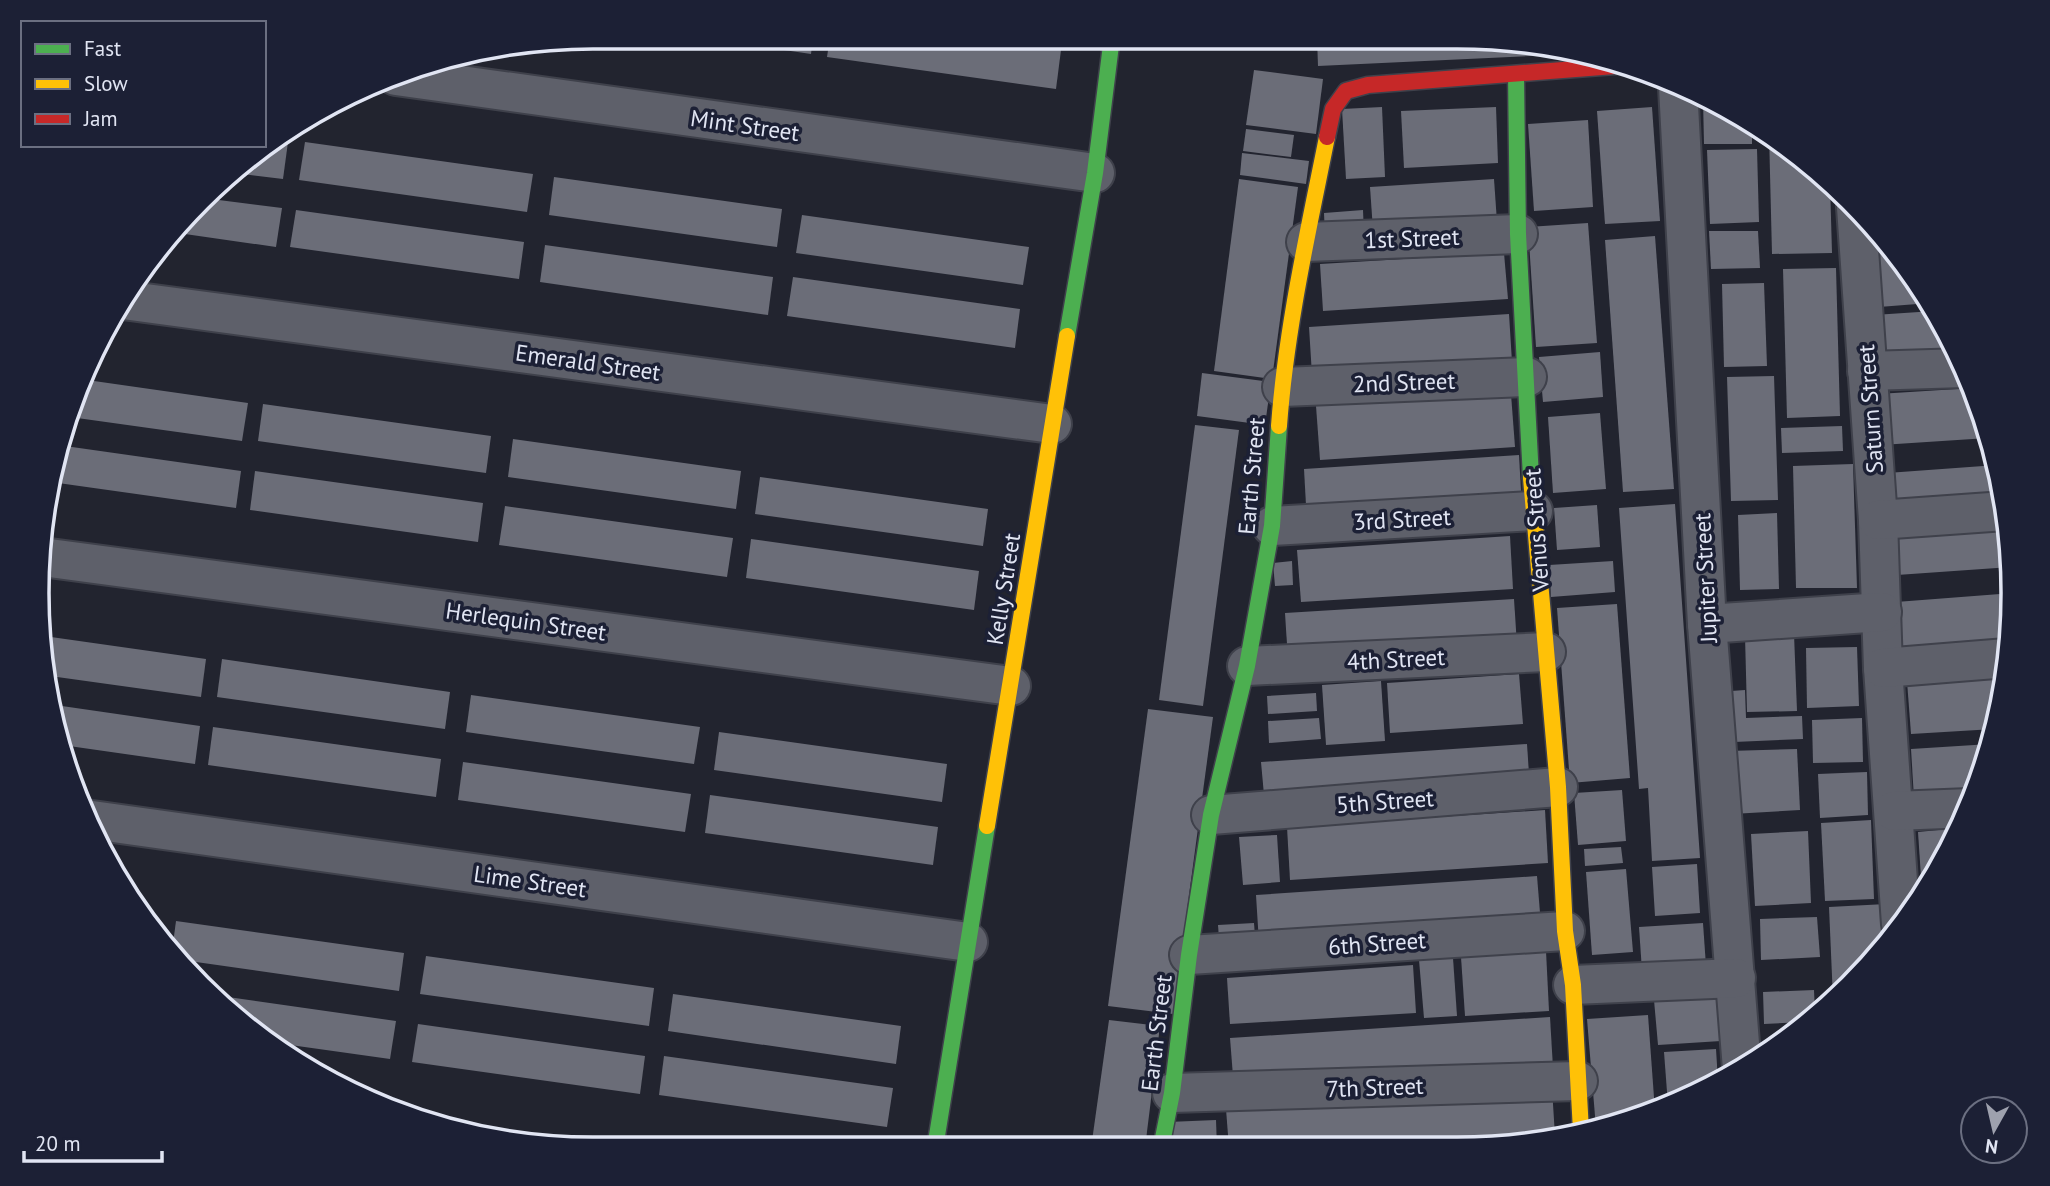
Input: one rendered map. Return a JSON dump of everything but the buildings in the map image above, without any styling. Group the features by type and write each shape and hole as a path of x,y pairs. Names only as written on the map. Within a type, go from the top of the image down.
{"street":[{"name":"Kelly Street","path":"937,1137 1095,173 1110,49"},
{"name":"Earth Street","path":"1163,1137 1172,1093 1189,955 1211,815 1247,666 1272,526 1282,387 1306,242 1333,109 1346,91 1368,85 1597,68"},
{"name":"Venus Street","path":"1516,75 1518,234 1533,511 1558,787 1565,931 1573,985 1580,1123"},
{"name":"Mint Street","path":"416,79 1095,173"},
{"name":"Jupiter Street","path":"1678,96 1707,624 1741,1056"},
{"name":"Saturn Street","path":"1865,233 1867,371 1878,520 1883,668 1900,908"},
{"name":"1st Street","path":"1306,242 1518,234"},
{"name":"Emerald Street","path":"134,302 1052,424"},
{"path":"1867,371 1952,368"},
{"name":"2nd Street","path":"1282,387 1527,377"},
{"name":"3rd Street","path":"1272,526 1533,511"},
{"path":"1878,520 1995,512"},
{"name":"Herlequin Street","path":"50,558 1011,686"},
{"path":"1707,624 1882,612"},
{"name":"4th Street","path":"1247,666 1546,652"},
{"path":"1883,668 1997,659"},
{"name":"5th Street","path":"1211,815 1558,787"},
{"path":"1894,811 1957,809"},
{"name":"Lime Street","path":"99,821 968,942"},
{"name":"6th Street","path":"1189,955 1565,931"},
{"path":"1573,985 1736,978"},
{"name":"7th Street","path":"1172,1093 1578,1081"}],"traffic: fast":[{"path":"1067,336 1095,173 1110,49"},
{"path":"1516,75 1518,234 1531,478"},
{"path":"1163,1137 1172,1093 1189,955 1211,815 1247,666 1272,526 1279,426"},
{"path":"937,1137 987,826"}],"traffic: slow":[{"path":"1279,426 1292,317 1327,137"},
{"path":"987,826 1067,336"},
{"path":"1531,478 1558,787 1565,931 1573,985 1581,1122"}],"traffic: jam":[{"path":"1327,137 1333,109 1346,91 1368,85 1596,67"}]}
